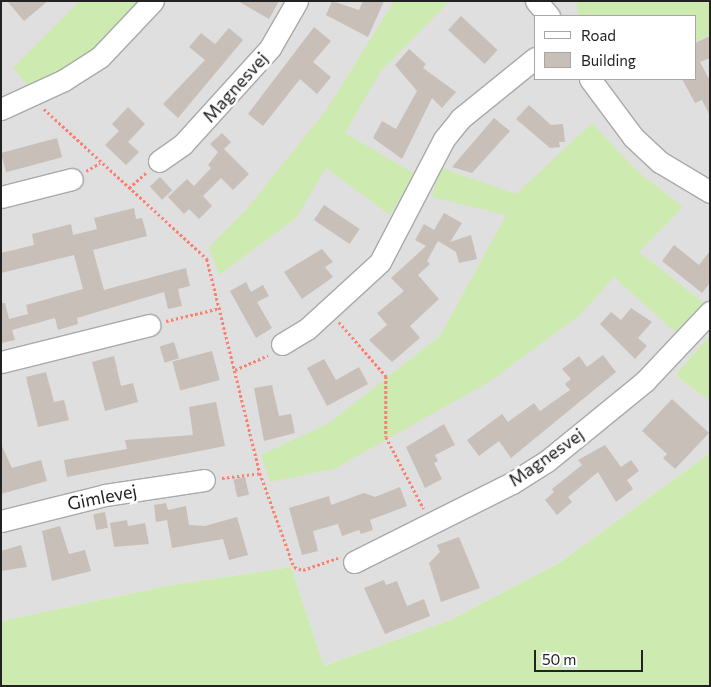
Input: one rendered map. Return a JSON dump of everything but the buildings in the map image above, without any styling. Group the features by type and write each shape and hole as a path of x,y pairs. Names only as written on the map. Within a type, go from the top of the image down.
{"street":[{"path":"1,109 64,80 100,57 153,1"},
{"name":"Magnesvej","path":"159,161 183,144 251,69 289,23 297,1"},
{"path":"536,1 548,15"},
{"path":"282,344 329,310 380,262 455,125 534,59"},
{"path":"591,80 633,137 660,162 710,192"},
{"path":"1,197 72,179"},
{"name":"Magnesvej","path":"354,562 430,521 512,483 546,461 645,381 710,312"},
{"path":"1,362 149,324"},
{"name":"Gimlevej","path":"1,521 106,495 204,480"}],"path":[{"path":"44,109 129,188 203,252 220,308 260,473 297,569 345,555 354,562"},
{"path":"129,188 159,161"},
{"path":"149,324 220,308"},
{"path":"329,310 386,376 386,437 430,521"},
{"path":"235,370 282,344"},
{"path":"204,480 260,473"}],"shaded area":[{"path":"1,1 710,1 710,335 675,375 710,401 710,453 559,563 450,620 324,666 291,567 171,585 1,621"}],"green space":[{"path":"80,1 144,1 95,53 31,89 13,68"},
{"path":"394,1 450,1 380,72 345,133 415,174 390,215 326,168 296,218 219,275 209,247 246,210 327,109"},
{"path":"577,1 710,1 710,35 696,42 696,15 578,15"},
{"path":"592,123 637,171 683,207 639,252 705,304 675,332 614,277 580,315 489,382 334,469 270,482 261,455 329,423 440,336 506,215 432,197 439,167 516,194"},
{"path":"710,335 710,401 675,375"},
{"path":"710,453 710,686 1,686 1,621 171,585 291,567 324,666 450,620 559,563"}]}
